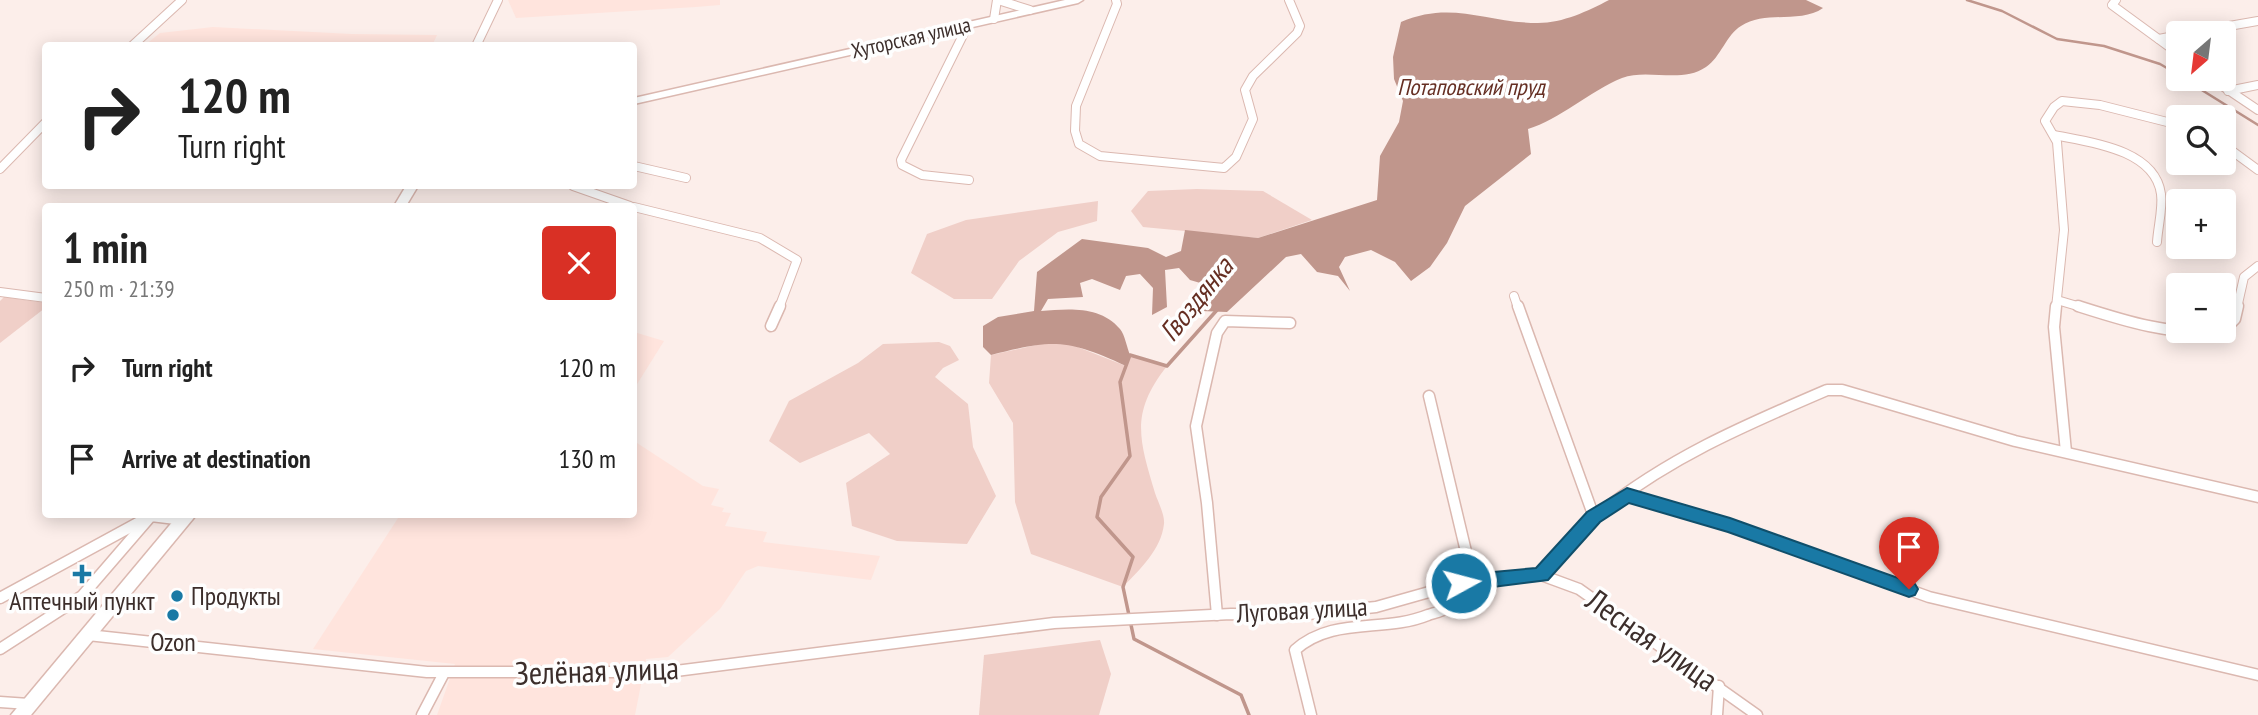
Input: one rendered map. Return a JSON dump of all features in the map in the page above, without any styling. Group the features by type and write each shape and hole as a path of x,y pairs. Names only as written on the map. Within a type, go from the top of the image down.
{"main road":[{"name":"Хуторская улица","path":"637,100 1078,0"},
{"path":"24,709 185,518"}],"street":[{"path":"136,42 182,0"},
{"path":"478,42 498,0"},
{"path":"994,19 998,0 1030,10"},
{"path":"1116,0 1109,26 1076,106 1074,119 1083,150 1100,156 1224,168 1236,157 1253,119 1245,90 1253,76 1297,33 1300,26 1289,0"},
{"path":"2116,0 2112,5 2166,45"},
{"path":"2236,25 2258,21"},
{"path":"968,25 901,160 902,166 922,175 969,180"},
{"path":"2159,40 2166,38"},
{"path":"2236,89 2258,85"},
{"path":"2228,91 2258,110"},
{"path":"2066,452 2054,327 2064,230 2057,142 2045,121 2055,105 2068,100 2166,122"},
{"path":"0,169 42,126"},
{"path":"2054,135 2111,148 2148,169 2158,180 2161,192 2157,242"},
{"path":"2236,151 2258,170"},
{"path":"637,167 686,178"},
{"path":"581,189 621,203"},
{"path":"637,208 760,238 797,260 793,276 771,326"},
{"path":"2236,313 2244,277 2258,267"},
{"path":"0,292 42,297"},
{"path":"1514,296 1594,517"},
{"path":"2057,300 2166,329"},
{"path":"1217,615 1196,426 1217,333 1225,321 1290,323"},
{"path":"1541,575 1594,517 1670,463 1723,434 1771,416 1827,390 1842,390 2015,440 2258,497"},
{"path":"1311,715 1295,650 1304,639 1325,631 1405,623 1437,612 1447,608 1467,582 1429,396"},
{"path":"1627,495 1730,525 1929,597 2258,675"},
{"path":"0,598 143,518"},
{"path":"0,649 82,596 146,518"},
{"name":"Луговая улица","path":"1106,620 1217,615 1299,615 1376,607 1467,582 1541,575"},
{"name":"Лесная улица","path":"1541,575 1579,589 1757,715"},
{"name":"Зелёная улица","path":"88,635 444,673 667,672 999,629 1106,620"},
{"path":"422,715 444,673"},
{"path":"1717,715 1719,686"},
{"path":"0,702 24,709"}],"shaded area":[{"path":"508,0 720,0 720,5 516,18"},
{"path":"213,27 437,35 434,42 149,42 160,33"},
{"path":"1148,191 1263,191 1312,220 1258,238 1143,227 1131,211"},
{"path":"1098,201 1097,221 1058,232 1019,261 992,299 954,299 911,273 927,234 966,220"},
{"path":"4,297 42,303 42,310 0,343 0,301"},
{"path":"637,333 664,341 637,384"},
{"path":"939,342 950,346 959,360 943,368 935,377 968,404 973,447 996,496 967,544 897,541 852,526 846,483 890,454 869,433 800,463 769,441 789,401 858,363 883,344"},
{"path":"1045,343 1070,344 1126,366 1130,355 1167,366 1147,398 1141,427 1145,457 1164,524 1154,551 1123,587 1031,554 1015,502 1013,423 989,383 991,355"},
{"path":"637,443 703,486 719,489 711,505 724,508 722,512 731,513 725,526 767,532 763,542 880,556 871,580 758,566 746,571 720,609 668,657 646,659 635,715 437,715 455,664 313,649 398,518 637,518"},
{"path":"1100,640 1111,674 1099,715 979,715 984,655"}],"water":[{"name":"Потаповский пруд","path":"1609,0 1806,0 1823,8 1804,15 1751,21 1731,35 1711,63 1696,72 1675,75 1643,74 1622,78 1540,125 1528,129 1531,154 1465,206 1447,243 1430,267 1411,281 1395,262 1371,250 1345,257 1339,267 1350,291 1338,276 1317,272 1301,254 1286,257 1227,312 1201,311 1214,287 1190,280 1179,268 1165,270 1167,307 1152,315 1153,288 1140,274 1126,276 1120,290 1092,279 1080,283 1083,297 1048,299 1041,311 1083,310 1112,321 1122,332 1130,355 1126,366 1074,346 1060,344 1030,346 991,355 983,347 983,326 998,317 1034,311 1037,272 1082,239 1148,248 1166,257 1181,251 1185,230 1258,238 1377,200 1380,156 1399,122 1403,101 1394,79 1393,57 1401,22 1437,13 1469,14 1519,22 1557,21 1575,16"}],"waterway":[{"path":"1967,0 2002,11 2057,39 2104,46 2166,67"},
{"path":"2203,91 2258,125"},
{"name":"Гвоздянка","path":"1217,310 1167,366 1130,355 1120,382 1130,456 1101,497 1097,517 1133,557 1123,587 1134,639 1241,695 1249,715"}],"place":[{"name":"Аптечный пункт","path":"82,574"},
{"name":"Продукты","path":"177,596"},
{"name":"Ozon","path":"173,615"}],"route":[{"path":"1461,583 1541,575 1594,517 1627,495 1730,525 1909,589"}]}
